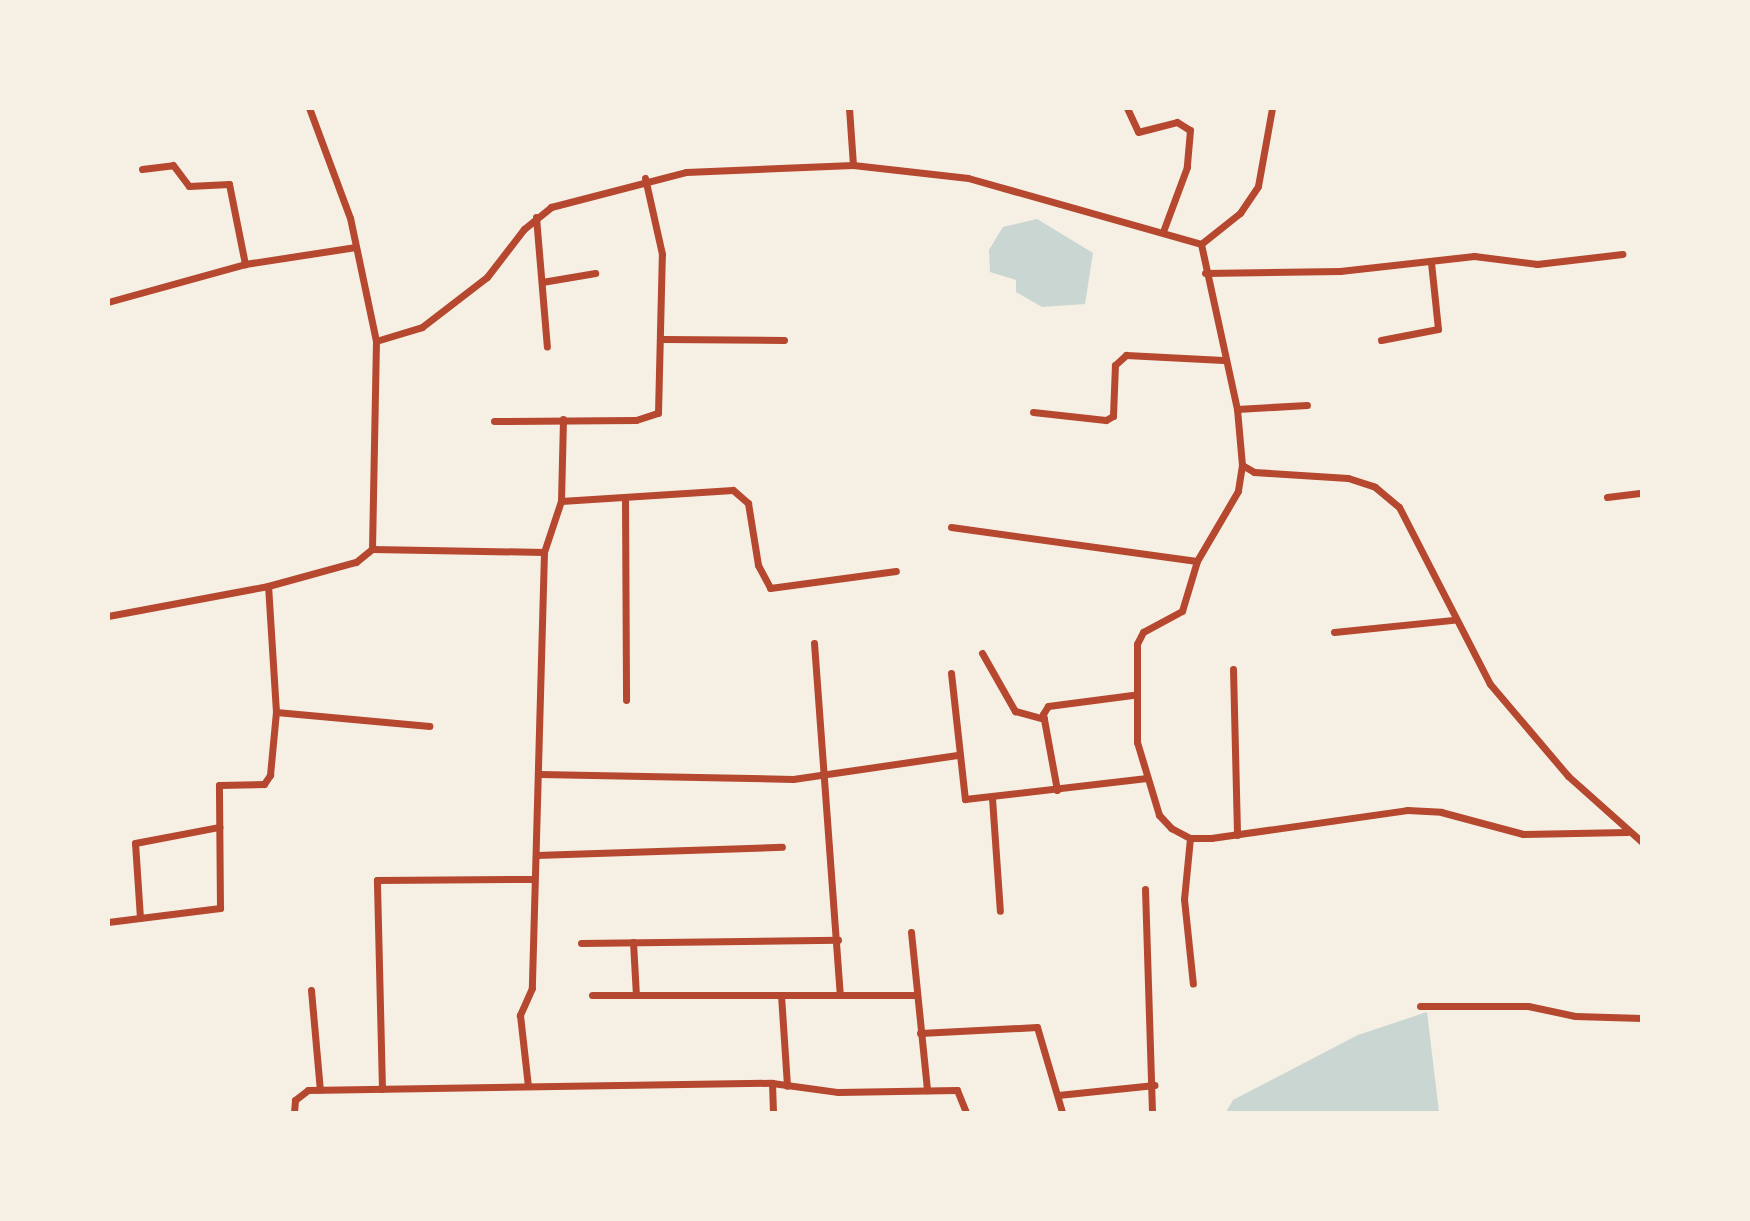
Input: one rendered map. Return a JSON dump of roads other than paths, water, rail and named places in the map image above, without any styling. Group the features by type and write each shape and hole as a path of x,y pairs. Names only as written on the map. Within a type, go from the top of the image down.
{"street":[{"path":"309,108 356,247 376,341 372,549"},
{"path":"849,108 853,165"},
{"path":"1127,108 1138,132 1177,122 1189,130 1187,167 1164,229"},
{"path":"1201,244 1240,213 1258,186 1272,108"},
{"path":"142,169 173,165 189,186 229,184 246,264"},
{"path":"376,341 422,327 487,277 536,217 566,201 645,178 853,165 968,178 1164,229 1201,244"},
{"path":"494,421 636,420 658,413 664,339 658,222 645,178"},
{"path":"536,217 547,346"},
{"path":"1201,244 1223,360 1237,409 1242,465 1238,491 1197,561 1182,611 1143,632 1137,644 1132,695 1147,778 1159,815 1190,838 1237,835 1408,810 1441,812 1523,834 1627,832"},
{"path":"108,302 246,264 356,247"},
{"path":"1205,273 1432,262 1474,257 1537,264 1622,254"},
{"path":"1381,340 1438,329 1432,262"},
{"path":"542,282 595,273"},
{"path":"664,339 784,340"},
{"path":"1033,412 1112,416 1115,365 1126,355 1223,360"},
{"path":"1237,409 1307,405"},
{"path":"528,1086 520,1015 532,993 544,552 561,501 563,419"},
{"path":"1242,465 1254,472 1348,478 1375,487 1399,507 1453,620 1490,684 1567,776 1627,832 1642,842"},
{"path":"1607,497 1642,493"},
{"path":"561,501 744,494 758,565 770,588 896,571"},
{"path":"625,498 626,700"},
{"path":"951,527 1197,561"},
{"path":"108,616 268,586 356,562 372,549 544,552"},
{"path":"108,922 220,908 219,785 268,781 276,712 268,586"},
{"path":"1334,632 1453,620"},
{"path":"814,643 829,773 840,995"},
{"path":"982,653 1015,711 1044,719"},
{"path":"1233,669 1237,835"},
{"path":"951,673 957,755 965,799 1147,778"},
{"path":"1057,790 1044,719 1056,701 1132,695"},
{"path":"276,712 429,726"},
{"path":"539,774 793,779 957,755"},
{"path":"992,797 1000,911"},
{"path":"140,918 135,843 219,827"},
{"path":"1190,838 1184,899 1193,984"},
{"path":"536,855 782,847"},
{"path":"382,1089 377,880 534,879"},
{"path":"1144,889 1154,1085 1152,1112"},
{"path":"911,932 915,995 927,1090"},
{"path":"581,943 838,940"},
{"path":"633,942 636,995"},
{"path":"311,990 320,1090"},
{"path":"592,995 915,995"},
{"path":"781,995 787,1086"},
{"path":"1420,1006 1528,1006 1575,1016 1642,1018"},
{"path":"920,1033 1037,1027 1062,1112"},
{"path":"772,1083 774,1112"},
{"path":"294,1112 299,1095 320,1090 772,1083 787,1086 957,1090 967,1112"},
{"path":"1058,1095 1154,1085"}]}
